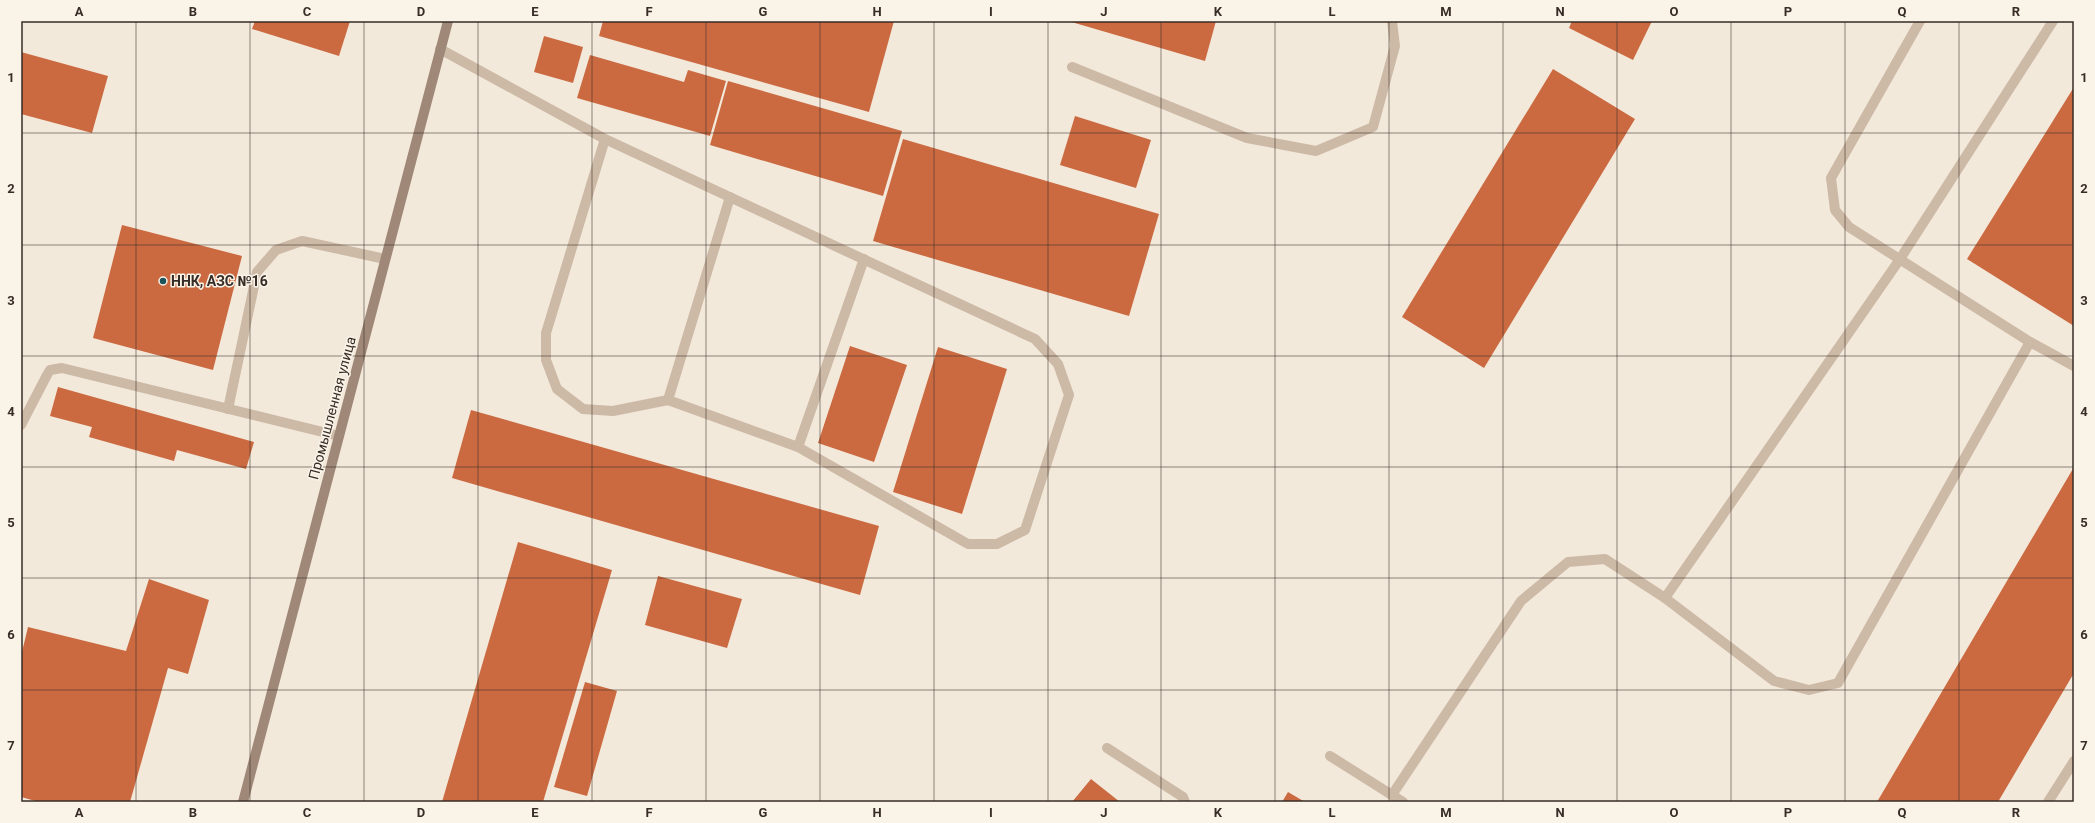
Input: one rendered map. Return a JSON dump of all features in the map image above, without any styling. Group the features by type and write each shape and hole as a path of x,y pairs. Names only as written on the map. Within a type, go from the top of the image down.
{"street":[{"name":"Промышленная улица","path":"243,802 448,21"},
{"path":"1072,67 1247,138 1316,151 1373,127 1395,46 1392,21"},
{"path":"1920,21 1831,178 1835,210 1849,227 2030,342 2074,366"},
{"path":"1665,598 1900,259 2053,21"},
{"path":"440,49 606,139 1035,339 1058,364 1069,395 1025,530 997,544 968,544 798,446 668,400 613,411 583,409 557,389 546,360 546,332 606,139"},
{"path":"668,400 730,197"},
{"path":"228,409 257,272 276,250 302,241 385,259"},
{"path":"798,446 864,259"},
{"path":"1392,795 1521,601 1568,562 1605,559 1665,598 1774,681 1810,690 1838,683 2030,342"},
{"path":"21,425 25,409 50,370 56,368 339,436"},
{"path":"1107,748 1183,796 1185,802"},
{"path":"1330,756 1403,802"},
{"path":"2048,802 2074,761"}],"building":[{"path":"255,21 350,21 339,56 252,29"},
{"path":"603,21 894,21 869,112 599,36"},
{"path":"1068,21 1216,21 1205,61"},
{"path":"1572,21 1652,21 1633,60 1569,28"},
{"path":"544,36 583,47 573,83 534,72"},
{"path":"21,52 108,76 92,133 21,114"},
{"path":"590,55 684,82 688,70 726,81 710,136 577,98"},
{"path":"1553,69 1635,119 1484,368 1402,317"},
{"path":"728,81 902,131 883,196 710,145"},
{"path":"2074,87 2074,326 1967,259"},
{"path":"1075,116 1151,140 1136,188 1060,165"},
{"path":"903,139 1159,214 1129,316 873,241"},
{"path":"122,225 242,256 213,370 93,338"},
{"path":"850,346 907,365 874,462 818,443"},
{"path":"938,347 1007,369 962,514 893,492"},
{"path":"58,387 254,442 246,469 177,450 174,461 89,437 92,427 50,416"},
{"path":"471,410 879,526 860,595 452,478"},
{"path":"2074,467 2074,673 1998,802 1877,802"},
{"path":"518,542 612,570 543,802 442,802"},
{"path":"658,576 742,599 727,648 645,625"},
{"path":"149,579 209,600 188,674 168,668 130,802 39,802 21,797 21,656 28,627 126,651"},
{"path":"585,682 617,691 587,796 554,787"},
{"path":"1091,779 1120,802 1072,802"},
{"path":"1288,792 1305,802 1282,802"}],"place":[{"name":"ННК, АЗС №16","path":"163,281"}]}
